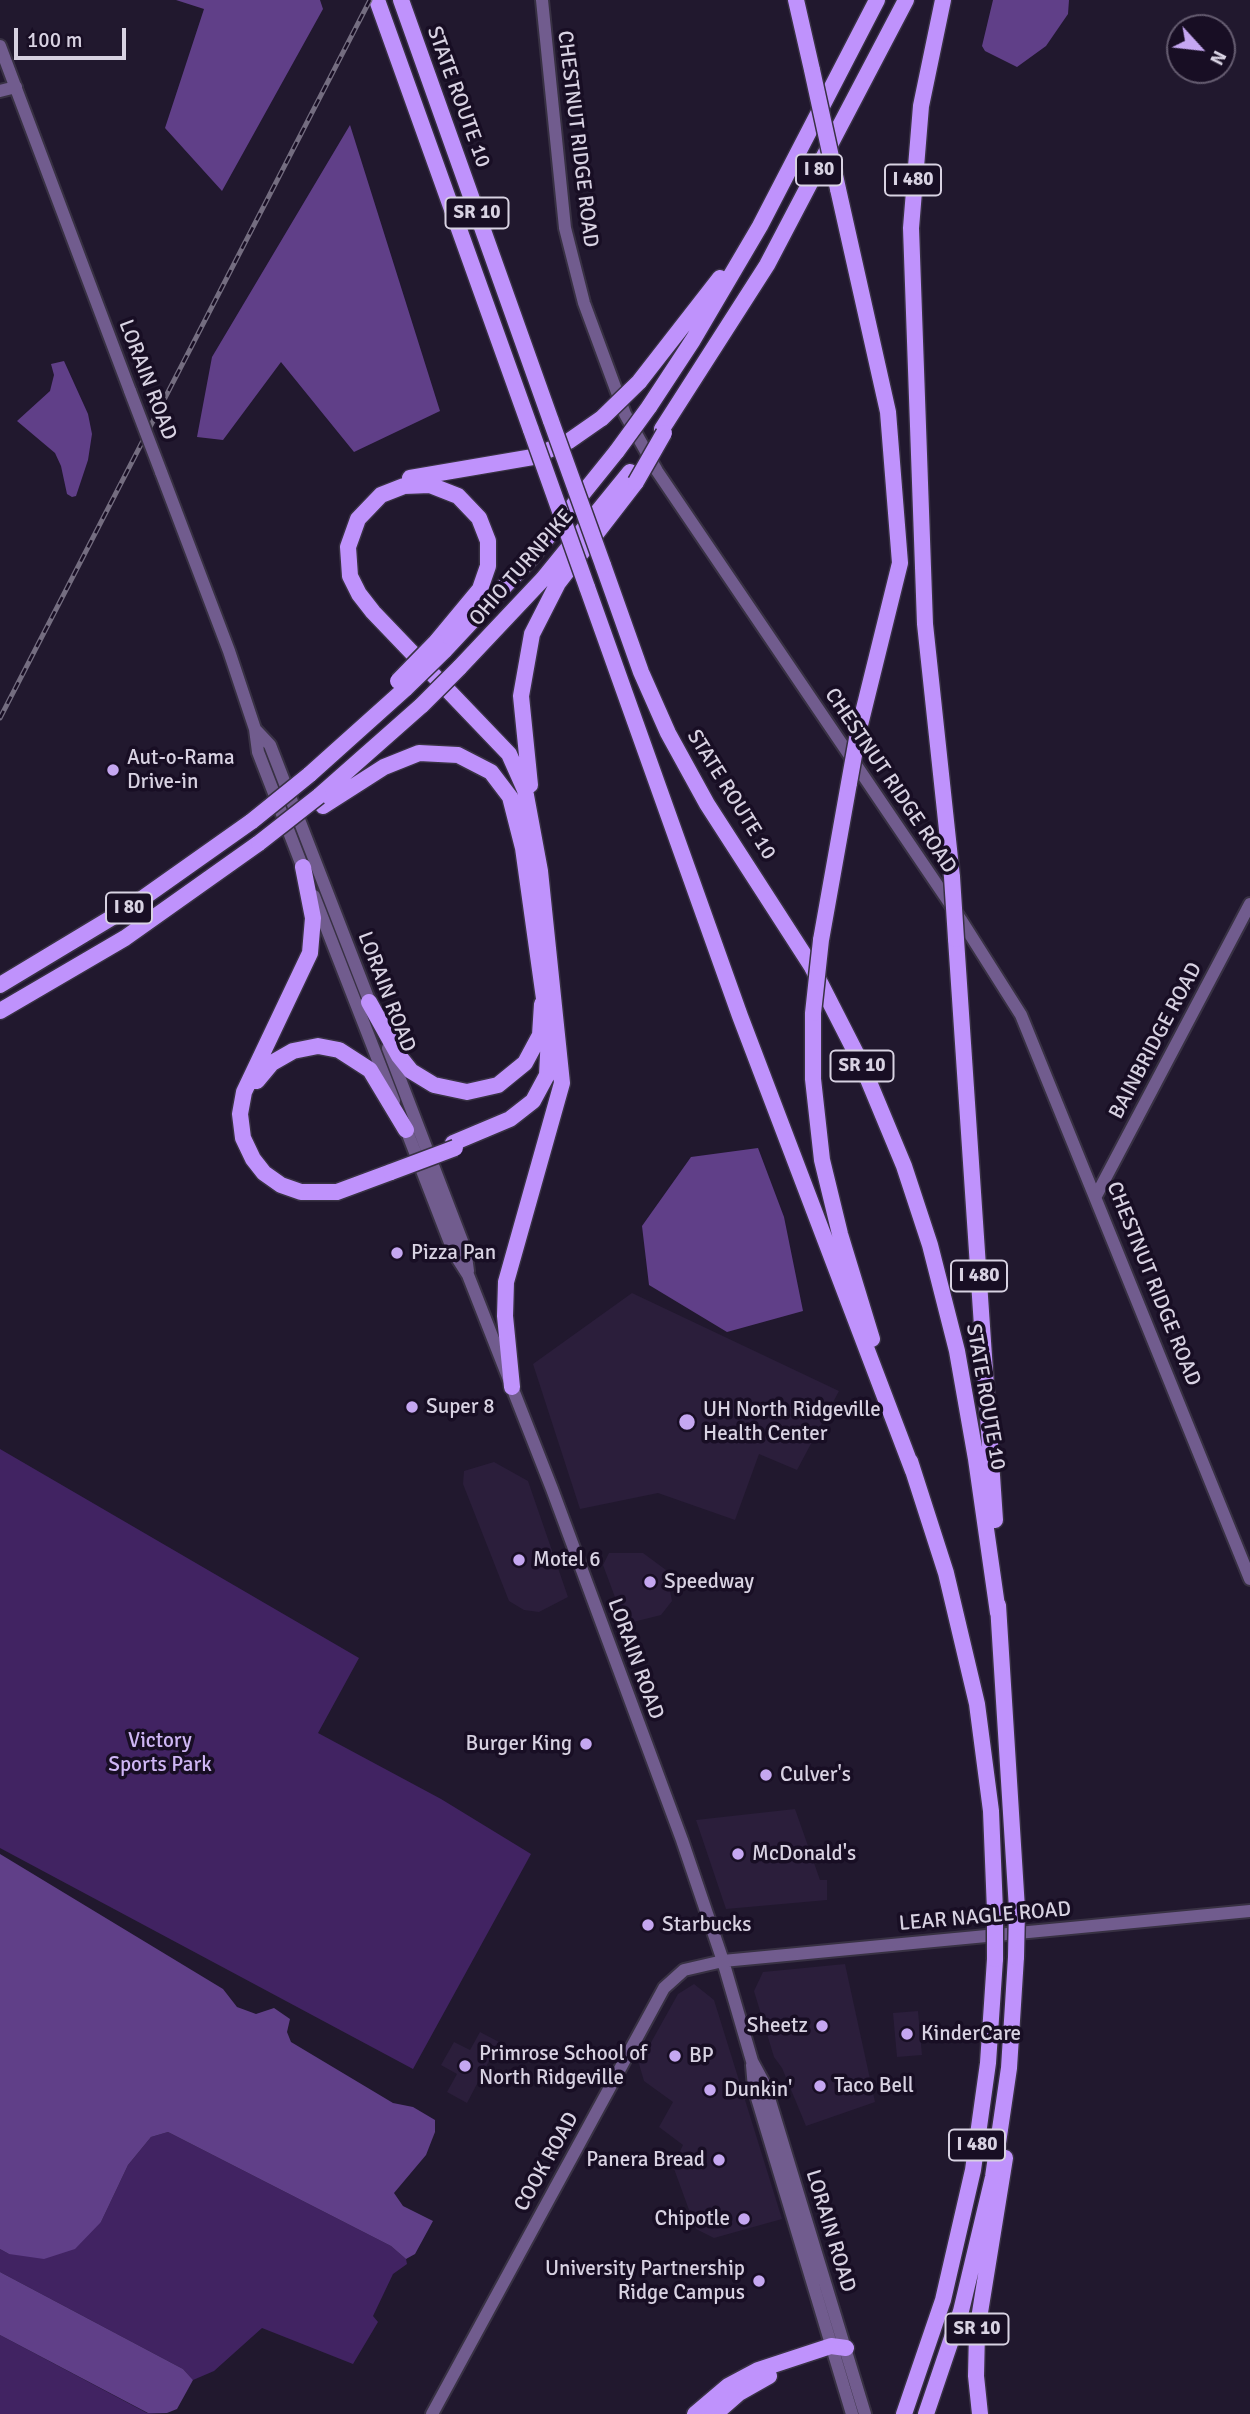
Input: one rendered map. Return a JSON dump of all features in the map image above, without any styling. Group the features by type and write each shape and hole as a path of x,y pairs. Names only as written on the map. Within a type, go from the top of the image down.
{"highway":[{"name":"STATE ROUTE 10","path":"377,0 740,1016 913,1471"},
{"name":"I 480","path":"796,0 888,412 900,563 858,733 821,940 813,1013 814,1092 826,1179 946,1573 977,1704 991,1811 995,1959 985,2090 968,2197 940,2309 904,2414"},
{"name":"OHIO TURNPIKE","path":"440,646 530,559 649,407 693,341 760,226 877,0"},
{"name":"OHIO TURNPIKE","path":"321,801 460,667 633,477 788,229 906,0"},
{"name":"I 480","path":"926,2414 961,2311 978,2244 1006,2096 1017,1909 952,877 925,624 911,228 921,106 943,0"},
{"name":"STATE ROUTE 10","path":"402,3 641,672 677,751 812,967 862,1065 904,1166 934,1258 957,1351 998,1613"},
{"path":"523,848 522,801 507,762 481,731 357,602 343,570 343,539 361,504 386,485 415,477 533,457 578,437 639,382 689,321 749,237 760,226"},
{"path":"512,1387 505,1316 506,1282 560,1096 562,1077 521,696 532,634 558,583 633,477"},
{"path":"440,646 480,589 488,566 488,541 480,519 458,496 429,485 404,486 376,499 354,525 348,554 353,583 373,612 503,746 520,775 534,833"},
{"name":"I 80","path":"0,985 136,903 252,821 344,744 369,711 402,685 440,646"},
{"path":"321,801 402,758 428,752 451,753 479,764 503,785 513,805 523,848 550,1052 542,1089 517,1116 454,1146"},
{"name":"I 80","path":"0,1011 103,952 321,801"},
{"path":"303,867 313,918 310,953 244,1092 240,1114 243,1138 253,1159 281,1185 300,1192 337,1192 513,1125 540,1105 554,1076 557,1033"},
{"path":"369,1002 411,1071 440,1088 473,1092 503,1082 529,1058 541,1029 542,991"},
{"path":"390,1170 323,1187 301,1185 281,1177 261,1159 250,1137 247,1115 253,1088 268,1066 287,1053 312,1047 334,1049 353,1056 370,1070 406,1130"},
{"name":"SR 10","path":"980,2414 976,2376 977,2331 1005,2170 1006,2096"},
{"path":"695,2414 711,2399 747,2375 837,2350"},
{"path":"715,2414 739,2393 764,2378 837,2350"}],"street":[{"name":"CHESTNUT RIDGE ROAD","path":"542,0 565,228 584,303 625,414 657,471 1005,986 1035,1045 1250,1580"},
{"name":"LORAIN ROAD","path":"0,46 161,471 255,729 258,752 303,867 320,894 369,1002 465,1249 468,1275"},
{"path":"0,91 16,87"},
{"name":"LORAIN ROAD","path":"255,729 270,746 320,894 406,1130 454,1253 468,1275 512,1387 672,1813 723,1961 752,2061 765,2085 852,2414"},
{"name":"BAINBRIDGE ROAD","path":"1096,1196 1250,904"},
{"name":"LEAR NAGLE ROAD","path":"723,1961 1250,1911"},
{"name":"COOK ROAD","path":"432,2414 664,1988 684,1970 723,1961"},
{"name":"LORAIN ROAD","path":"837,2350 865,2414"}],"shaded area":[{"path":"176,0 320,0 323,9 222,191 165,128 204,9"},
{"path":"993,0 1069,0 1068,14 1046,46 1017,67 985,51 982,46"},
{"path":"350,125 440,411 354,452 281,362 223,440 197,437 212,357"},
{"path":"64,361 88,414 92,434 88,460 76,496 72,497 67,494 61,466 55,453 17,421 50,391 54,375 51,364"},
{"path":"758,1148 784,1217 803,1311 727,1332 649,1285 642,1226 691,1157"},
{"name":"UH North Ridgeville Health Center","path":"632,1293 839,1391 797,1470 759,1454 735,1520 658,1493 580,1509 533,1364"},
{"path":"494,1462 528,1481 568,1597 539,1612 524,1610 509,1601 463,1484 464,1471"},
{"path":"609,1553 643,1553 666,1570 672,1601 661,1615 625,1624 603,1565"},
{"path":"795,1809 820,1880 827,1880 827,1900 726,1909 696,1820"},
{"path":"0,1854 223,1989 237,2007 256,2014 274,2008 290,2019 287,2032 291,2042 393,2103 413,2107 435,2120 435,2132 426,2155 394,2193 403,2206 433,2221 415,2254 406,2259 391,2246 168,2132 151,2137 128,2165 101,2222 75,2249 44,2259 9,2254 0,2249"},
{"path":"845,1964 875,2102 806,2126 782,2068 774,2057 754,1991 763,1972"},
{"path":"694,1984 714,2000 782,2219 714,2238 696,2229 673,2166 683,2145 659,2127 673,2102 644,2081 639,2064 678,1994"},
{"name":"KinderCare","path":"918,2011 922,2055 897,2057 893,2013"},
{"name":"Primrose School of North Ridgeville","path":"480,2032 499,2042 467,2103 447,2092 457,2074 441,2065 454,2042 470,2050"},
{"path":"0,2272 183,2369 193,2380 177,2409 167,2413 148,2413 0,2335"}],"green space":[{"name":"Victory Sports Park","path":"0,1449 359,1658 318,1733 441,1799 531,1854 413,2069 0,1848"},
{"path":"168,2132 391,2246 406,2259 407,2264 393,2274 373,2316 378,2322 353,2364 262,2328 214,2371 193,2380 183,2369 0,2272 0,2249 9,2254 101,2222 128,2165 151,2137"},
{"path":"0,2335 147,2413 167,2414 0,2414"}],"railway":[{"path":"0,718 370,0"}],"place":[{"name":"Aut-o-Rama Drive-in","path":"113,770"},
{"name":"Pizza Pan","path":"397,1253"},
{"name":"Super 8","path":"412,1407"},
{"name":"UH North Ridgeville Health Center","path":"687,1422"},
{"name":"Motel 6","path":"519,1560"},
{"name":"Speedway","path":"650,1582"},
{"name":"Burger King","path":"586,1744"},
{"name":"Culver's","path":"766,1775"},
{"name":"McDonald's","path":"738,1854"},
{"name":"Starbucks","path":"648,1925"},
{"name":"Sheetz","path":"822,2026"},
{"name":"KinderCare","path":"907,2034"},
{"name":"BP","path":"675,2056"},
{"name":"Primrose School of North Ridgeville","path":"465,2066"},
{"name":"Taco Bell","path":"820,2086"},
{"name":"Dunkin'","path":"710,2090"},
{"name":"Panera Bread","path":"719,2160"},
{"name":"Chipotle","path":"744,2219"},
{"name":"University Partnership Ridge Campus","path":"759,2281"}]}
